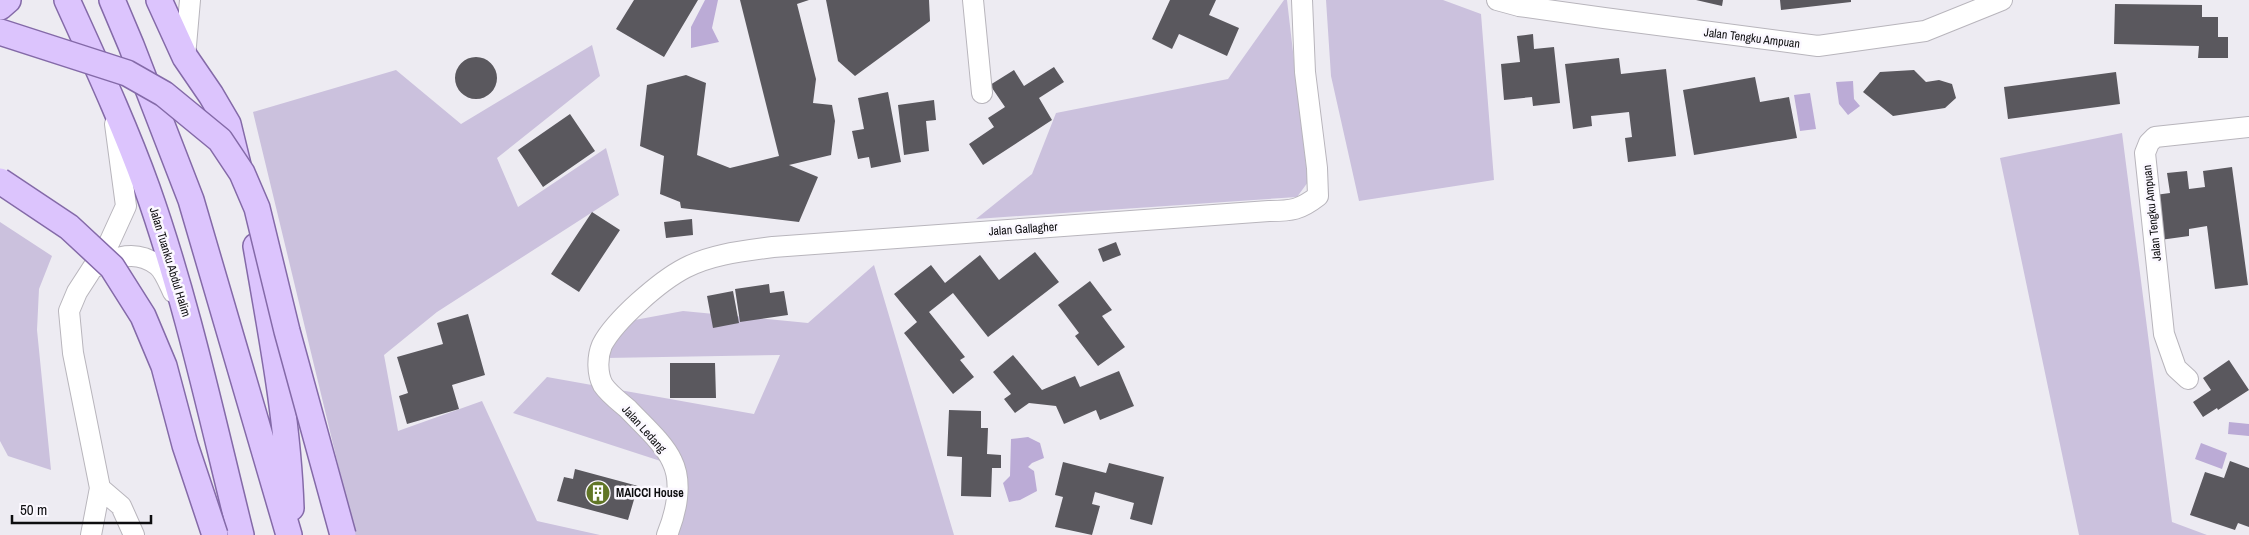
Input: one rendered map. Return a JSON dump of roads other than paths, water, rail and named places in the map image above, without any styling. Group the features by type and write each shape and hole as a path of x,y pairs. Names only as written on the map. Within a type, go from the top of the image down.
{"main road":[{"path":"0,7 8,0"},
{"name":"Jalan Tuanku Abdul Halim","path":"67,0 107,87 147,188 187,315 241,535"},
{"path":"112,0 191,200 290,535"},
{"path":"159,0 184,57 211,95 228,124 248,203 276,361 288,450 290,535"},
{"path":"0,32 127,73 164,94 220,140 242,173 257,208 287,331 343,535"},
{"path":"0,181 69,227 112,267 144,316 164,366 185,445 215,535"}],"street":[{"path":"184,57 188,4 190,0"},
{"path":"973,0 982,93"},
{"name":"Jalan Gallagher","path":"603,385 597,366 602,346 614,328 651,290 685,268 722,255 773,247 1269,211 1292,211 1304,207 1318,196 1317,168 1305,72 1302,0"},
{"name":"Jalan Tengku Ampuan","path":"1497,0 1519,6 1607,9 1818,46 1925,31 2002,0"},
{"path":"91,535 96,519 100,488 73,353 69,311 77,292 110,242 126,206 118,141 107,87"},
{"name":"Jalan Tengku Ampuan","path":"2188,379 2176,368 2164,334 2146,153 2148,142 2155,137 2249,127"},
{"path":"92,268 118,256 138,256 158,266 187,315"},
{"name":"Jalan Ledang","path":"603,385 650,431 672,461 678,484 673,521 667,535"},
{"path":"100,488 121,506 134,535"}],"place":[{"name":"MAICCI House","path":"598,493"}]}
